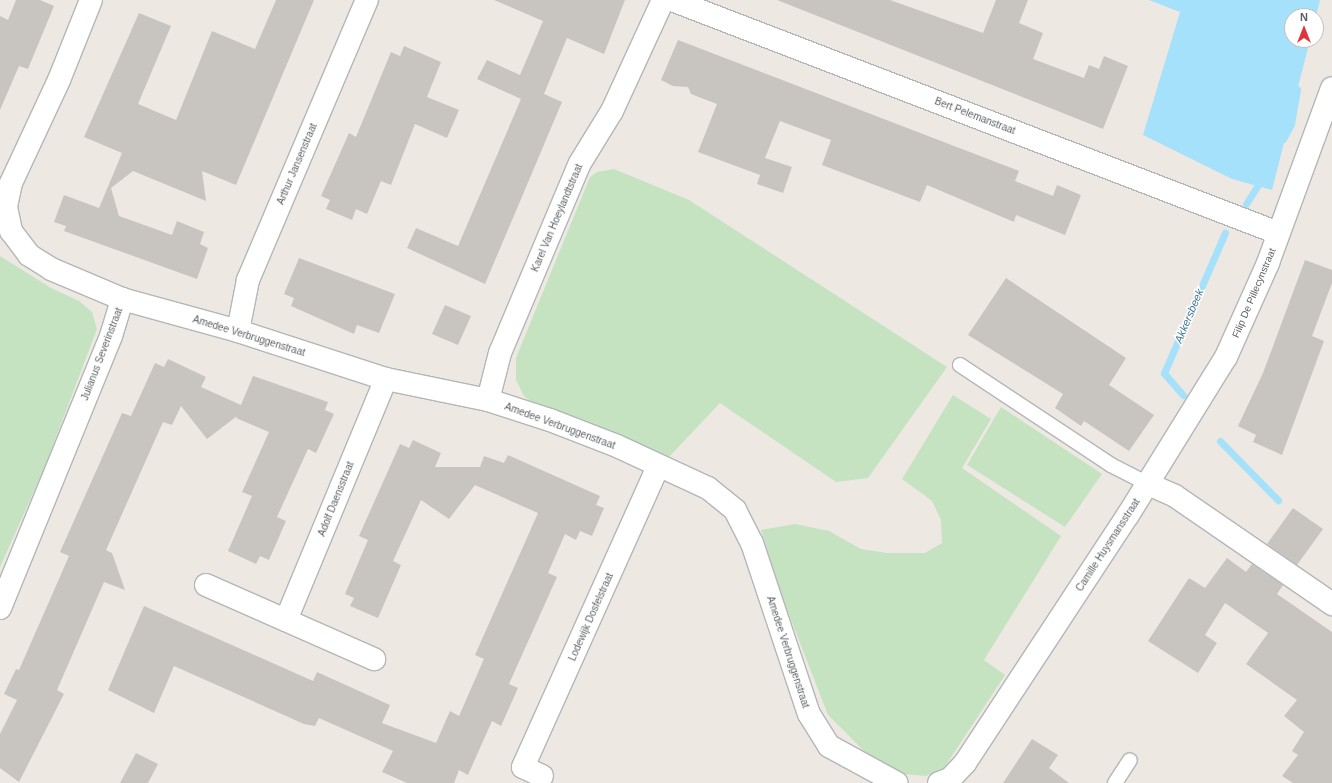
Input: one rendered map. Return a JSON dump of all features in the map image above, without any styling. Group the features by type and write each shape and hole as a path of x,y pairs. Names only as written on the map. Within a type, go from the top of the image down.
{"street":[{"name":"Julianus Severinstraat","path":"0,608 111,336 122,299 51,269 29,255 12,231 6,207 19,159 59,80 91,0"},
{"name":"Arthur Jansenstraat","path":"238,331 248,280 366,0"},
{"name":"Karel Van Hoeylandtstraat","path":"488,400 500,353 580,163 612,111 663,0"},
{"name":"Bert Pelemanstraat","path":"672,0 1278,233"},
{"name":"Filip De Pillecynstraat","path":"1146,483 1226,357 1278,233 1332,88"},
{"name":"Amedee Verbruggenstraat","path":"122,299 238,331 386,378 488,400 617,446 708,488 735,510 752,543 809,714 829,746 897,783"},
{"name":"Adolf Daensstraat","path":"286,620 386,378"},
{"name":"Lodewijk Dosfelstraat","path":"527,775 658,466"},
{"path":"1146,483 1175,496 1332,604"},
{"name":"Camille Huysmansstraat","path":"938,783 950,779 964,763 1146,483"},
{"path":"206,585 374,659"}],"lane":[{"path":"960,365 1111,465 1146,483"},
{"path":"1115,783 1130,760"}],"green space":[{"path":"614,169 689,200 947,367 868,478 836,482 720,403 668,458 582,419 539,408 524,396 516,380 516,358 590,177 597,172"},
{"path":"0,256 51,288 79,301 92,312 97,329 44,469 0,567"},
{"path":"953,395 991,419 962,468 1061,536 984,660 1005,675 944,768 926,776 903,774 870,757 828,715 781,594 761,530 795,524 829,531 861,549 887,553 925,553 942,543 941,520 932,501 902,479"},
{"path":"1001,407 1102,474 1065,527 967,465"}],"water":[{"path":"1149,0 1320,0 1318,8 1284,8 1284,48 1308,48 1272,190 1232,179 1143,135 1180,12"}],"building":[{"path":"16,0 40,0 54,6 28,69 19,66 0,110 0,16 8,20"},
{"path":"276,0 314,0 236,185 202,171 206,201 133,171 111,188 119,216 172,235 177,221 204,232 200,244 208,248 197,279 64,231 66,226 54,222 64,195 99,208 122,153 84,137 139,13 171,26 138,104 176,120 212,31 255,49"},
{"path":"494,0 625,0 604,54 567,38 544,94 562,102 485,284 407,248 416,228 458,246 521,99 477,79 487,60 520,75 543,21"},
{"path":"777,0 890,0 983,33 996,0 1028,0 1019,23 1043,33 1033,59 1084,78 1089,65 1099,69 1104,56 1128,66 1103,129"},
{"path":"678,40 1019,171 1015,181 1053,196 1057,185 1081,195 1065,235 1016,215 1014,222 927,185 920,202 822,165 831,140 780,121 765,158 792,167 783,193 757,184 760,175 698,152 717,104 691,94 688,87 673,86 661,80"},
{"path":"404,46 441,62 427,97 459,110 447,138 415,124 391,185 381,181 367,214 356,209 352,220 326,209 330,200 321,196 349,133 356,137 391,52 400,56"},
{"path":"299,258 395,294 379,333 357,325 354,334 291,306 294,298 284,294"},
{"path":"1305,260 1332,270 1332,283 1312,336 1324,341 1282,455 1253,442 1256,435 1238,426 1263,373"},
{"path":"1006,278 1126,358 1109,385 1154,415 1129,451 1084,421 1081,426 1055,408 1063,394 968,335"},
{"path":"445,305 471,316 458,345 432,334"},
{"path":"168,359 206,377 201,387 241,405 253,376 328,402 325,410 334,414 316,453 308,449 277,517 286,521 269,560 260,556 256,564 228,551 252,496 242,492 269,432 236,418 237,416 207,439 181,406 172,425 163,422 106,550 112,553 125,590 104,582 57,690 64,694 19,782 0,768 0,734 17,700 4,694 16,669 19,670 69,556 60,552 122,413 131,416 155,363 164,367"},
{"path":"413,440 441,453 435,467 480,467 484,456 504,463 508,455 600,496 596,505 604,508 592,536 580,531 576,540 565,534 548,573 557,577 509,684 518,688 501,726 492,721 468,775 459,770 454,783 407,783 382,772 393,751 319,718 315,726 304,724 174,666 154,713 108,690 144,606 313,681 317,672 390,705 382,723 436,743 450,711 459,716 484,659 475,655 538,513 475,485 449,519 421,500 393,561 401,565 378,618 350,606 354,598 345,594 368,540 359,536 400,444 409,448"},
{"path":"1293,508 1323,529 1297,565 1267,544"},
{"path":"1227,558 1246,572 1252,564 1283,585 1277,594 1332,632 1332,783 1293,783 1282,776 1298,755 1292,751 1304,732 1284,716 1297,700 1246,664 1268,633 1225,603 1205,635 1217,643 1198,673 1148,641 1189,578 1205,588"},
{"path":"1032,739 1058,755 1049,768 1069,783 1003,783"},
{"path":"136,753 158,764 148,783 120,783"}],"waterway":[{"name":"Akkersbeek","path":"1283,139 1291,124 1297,90"},
{"name":"Akkersbeek","path":"1246,204 1262,178"},
{"name":"Akkersbeek","path":"1183,395 1164,373 1225,233"},
{"name":"Akkersbeek","path":"1220,441 1278,500"}]}
